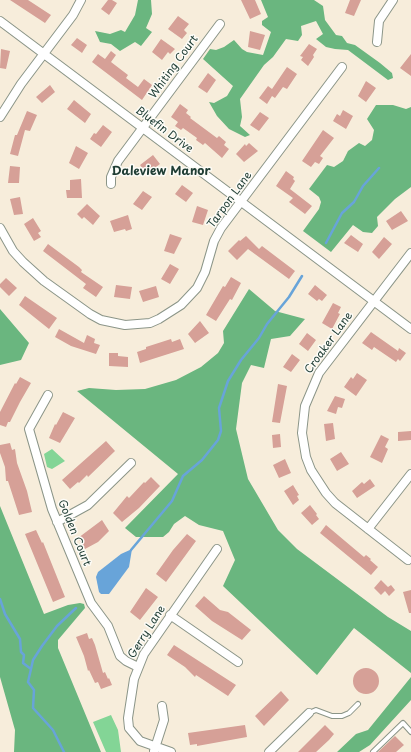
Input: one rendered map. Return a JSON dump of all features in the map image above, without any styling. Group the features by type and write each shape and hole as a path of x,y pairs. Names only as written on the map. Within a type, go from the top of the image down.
{"street":[{"path":"0,117 9,101 73,15 81,0"},
{"path":"377,42 377,27 379,21 393,0"},
{"name":"Bluefin Drive","path":"0,21 411,329"},
{"name":"Whiting Court","path":"111,184 118,161 220,24"},
{"name":"Tarpon Lane","path":"0,228 13,251 23,262 72,302 101,320 125,325 137,325 159,319 182,305 191,296 205,272 214,241 241,201 342,67"},
{"name":"Croaker Lane","path":"408,560 335,503 319,484 306,457 302,433 305,406 314,383 326,364 411,253"},
{"name":"Golden Court","path":"48,395 30,426 30,431 57,522 88,597 108,626 118,653 123,659 138,667"},
{"path":"57,522 88,505 131,463"},
{"path":"368,529 411,474"},
{"name":"Gerry Lane","path":"170,752 155,750 137,739 128,725 130,698 138,667 144,654 217,549"},
{"path":"170,615 238,662"},
{"path":"155,750 164,720 162,706"},
{"path":"269,752 309,713"}],"lane":[{"path":"309,713 316,710 332,716 342,716 349,713 358,704"},
{"path":"373,752 402,723 411,732"}],"green space":[{"path":"138,0 151,0 152,14 146,28 152,32 141,46 135,42 120,51 111,44 100,42 95,31 110,34 121,30 125,32 135,15"},
{"path":"261,0 314,0 323,6 325,20 336,35 342,36 347,43 355,45 380,63 392,73 393,78 388,80 348,50 326,47 316,39 323,34 316,21 301,26 302,35 298,41 286,39 273,57 264,65 240,99 242,117 240,126 250,135 245,137 229,129 217,116 209,102 214,103 227,96 233,86 203,59 210,49 216,50 224,47 234,40 247,52 263,55 271,32 262,25 262,21 268,17"},
{"path":"376,105 393,105 406,109 411,107 411,187 395,199 377,217 378,226 372,233 363,232 353,225 331,252 303,231 319,209 321,202 319,197 309,189 327,165 334,167 343,161 348,151 359,143 365,146 372,140 374,130 367,119"},
{"path":"249,289 275,311 305,319 290,336 271,339 264,368 251,365 242,383 236,429 248,479 278,530 297,549 388,617 411,631 411,673 354,628 317,675 223,586 235,560 223,531 199,525 185,516 174,524 169,532 163,537 136,537 125,528 178,474 77,391 89,388 116,390 145,389 176,380 201,367 218,353 224,343 223,331"},
{"path":"0,309 29,343 21,360 0,365"},
{"path":"52,449 65,461 52,469 47,467 44,454"},
{"path":"0,506 44,614 68,605 80,603 84,604 85,608 58,640 58,648 101,752 14,752 15,730 0,677"},
{"path":"411,677 411,700 370,745 359,752 337,752 356,734 368,730"},
{"path":"111,715 118,730 121,752 106,752 93,722"}],"water":[{"path":"132,549 129,567 109,594 101,594 99,592 96,577 98,572 121,554"}],"building":[{"path":"10,0 28,0 51,15 45,23"},
{"path":"108,0 112,0 117,3 109,15 101,9"},
{"path":"241,0 255,0 261,14 250,19"},
{"path":"350,0 361,0 354,16 345,13"},
{"path":"178,16 189,24 184,30 187,33 182,39 168,29"},
{"path":"250,31 265,35 260,50 248,47"},
{"path":"77,38 87,45 82,53 71,45"},
{"path":"161,39 175,49 170,54 168,52 162,60 152,52"},
{"path":"309,44 317,49 308,66 301,60 303,57 300,56"},
{"path":"1,49 10,51 6,69 0,68"},
{"path":"111,51 116,55 111,62 128,75 126,78 138,87 144,79 152,85 142,100 92,62 98,54 105,59"},
{"path":"411,54 411,76 400,68"},
{"path":"287,67 297,74 287,89 283,87 275,98 272,96 267,104 259,98 268,86 272,89"},
{"path":"208,73 216,80 207,93 198,87"},
{"path":"366,81 376,88 366,102 358,96"},
{"path":"50,85 55,92 42,103 36,97"},
{"path":"74,100 91,114 85,123 67,109"},
{"path":"180,104 188,110 186,113 191,117 190,118 217,138 219,136 226,142 224,145 229,149 222,158 205,143 203,145 196,140 197,138 183,128 181,130 175,126 178,122 171,117"},
{"path":"343,110 353,116 346,129 333,121 337,114 340,116"},
{"path":"27,111 37,115 30,131 25,130 18,156 10,154 15,135 17,135"},
{"path":"260,112 269,118 259,131 250,125"},
{"path":"103,125 112,132 101,147 90,139"},
{"path":"323,130 334,138 320,156 323,158 319,164 315,162 311,167 302,161"},
{"path":"249,143 258,151 244,162 236,154 245,144 246,146"},
{"path":"76,146 88,153 79,169 69,163"},
{"path":"153,155 160,164 147,174 140,165"},
{"path":"10,166 20,167 19,183 8,183"},
{"path":"286,171 294,177 293,179 295,181 290,189 312,206 305,214 289,202 293,198 276,186"},
{"path":"81,179 82,198 67,198 66,190 70,190 70,180"},
{"path":"182,185 193,193 186,202 175,194"},
{"path":"143,191 152,197 142,210 133,204"},
{"path":"20,197 23,214 14,215 10,199"},
{"path":"87,204 100,216 93,225 84,217 82,219 77,214"},
{"path":"197,206 208,210 203,225 192,222"},
{"path":"401,211 408,221 392,230 386,221"},
{"path":"128,215 132,229 114,232 110,221"},
{"path":"33,218 41,231 38,233 41,237 34,241 24,224"},
{"path":"170,234 182,238 174,254 164,251"},
{"path":"351,235 363,244 358,252 344,243"},
{"path":"246,236 259,249 262,246 295,271 289,279 248,249 237,260 228,251 239,240 240,241"},
{"path":"384,237 392,244 379,259 372,252"},
{"path":"48,244 79,267 82,270 81,272 103,287 96,297 83,288 86,284 43,251"},
{"path":"170,264 179,269 170,284 161,279"},
{"path":"231,277 241,283 232,300 230,299 216,321 206,315 223,286 225,287"},
{"path":"6,278 17,288 9,296 0,287 0,284"},
{"path":"116,285 132,287 130,299 114,297"},
{"path":"315,285 327,295 322,301 319,299 317,301 308,294"},
{"path":"156,286 159,297 143,302 139,291"},
{"path":"25,296 57,318 49,329 19,305"},
{"path":"333,303 341,307 338,313 340,314 332,329 322,323"},
{"path":"200,321 209,333 195,343 188,334"},
{"path":"59,329 84,343 87,335 95,339 94,343 100,345 96,354 71,346 55,337"},
{"path":"371,332 398,351 399,348 406,353 400,361 398,359 396,362 374,347 372,350 362,343"},
{"path":"307,333 316,340 308,351 299,344"},
{"path":"171,339 172,342 180,339 184,349 140,363 137,352 146,349 146,347"},
{"path":"109,353 118,353 118,356 128,357 128,367 109,366"},
{"path":"292,354 300,360 291,372 283,367"},
{"path":"357,373 367,380 356,396 344,387 351,377 353,379"},
{"path":"20,377 31,383 10,422 8,422 6,427 0,425 0,412 15,383 16,384"},
{"path":"278,384 287,386 280,423 272,422"},
{"path":"335,396 345,399 342,408 338,407 336,414 327,411"},
{"path":"63,412 75,418 60,443 49,438 55,424 56,425"},
{"path":"333,423 335,439 326,441 324,424"},
{"path":"411,431 411,440 398,441 398,432"},
{"path":"280,434 281,447 273,448 272,435"},
{"path":"381,435 389,439 385,447 388,449 382,463 370,457"},
{"path":"106,441 115,451 88,477 87,475 70,489 62,480"},
{"path":"10,443 12,450 15,449 17,463 27,491 32,512 19,515 8,481 6,481 5,467 0,453 0,445"},
{"path":"341,452 349,464 337,471 330,459"},
{"path":"285,459 291,473 279,478 273,465"},
{"path":"151,477 160,486 139,508 122,522 113,513 127,496 129,498 144,482 145,483"},
{"path":"370,479 375,486 357,498 352,491 362,482 364,484"},
{"path":"293,485 299,495 297,496 299,500 293,505 284,491"},
{"path":"310,505 319,519 312,525 301,513"},
{"path":"102,520 109,531 98,542 85,549 78,538"},
{"path":"326,525 364,557 366,555 371,559 370,560 378,567 371,575 320,533"},
{"path":"36,530 42,543 43,542 65,597 53,602 25,534"},
{"path":"187,534 196,541 166,582 156,574 173,550"},
{"path":"381,580 388,587 391,585 395,590 389,596 385,591 381,595 374,588"},
{"path":"146,588 158,597 140,620 130,612"},
{"path":"411,590 411,613 409,613 403,592"},
{"path":"204,596 220,610 228,612 251,630 242,640 212,621 195,606"},
{"path":"87,633 89,639 92,638 95,645 103,673 105,672 112,685 101,689 98,682 95,683 89,670 88,671 84,656 76,637"},
{"path":"174,645 236,685 228,696 196,675 195,677 185,667 167,655"},
{"path":"366,668 375,672 379,681 375,690 366,694 357,690 353,681 357,672"},
{"path":"281,691 289,700 264,726 255,716"},
{"path":"245,725 247,737 197,746 197,744 190,745 188,733"},
{"path":"325,725 334,734 329,740 316,752 298,752"},
{"path":"395,736 404,745 396,752 378,752"}],"waterway":[{"path":"326,243 342,213 354,202 363,186 379,168"},
{"path":"131,550 172,501 183,476 202,460 218,440 221,431 219,408 228,381 241,360 289,297 302,276"},
{"path":"0,599 5,614 20,639 21,652 24,655 23,663 31,669 28,682 34,690 33,708 53,730 64,752"},
{"path":"31,669 33,660 42,646 57,626 76,608"}],"district":[{"name":"Daleview Manor","path":"161,172"}]}
